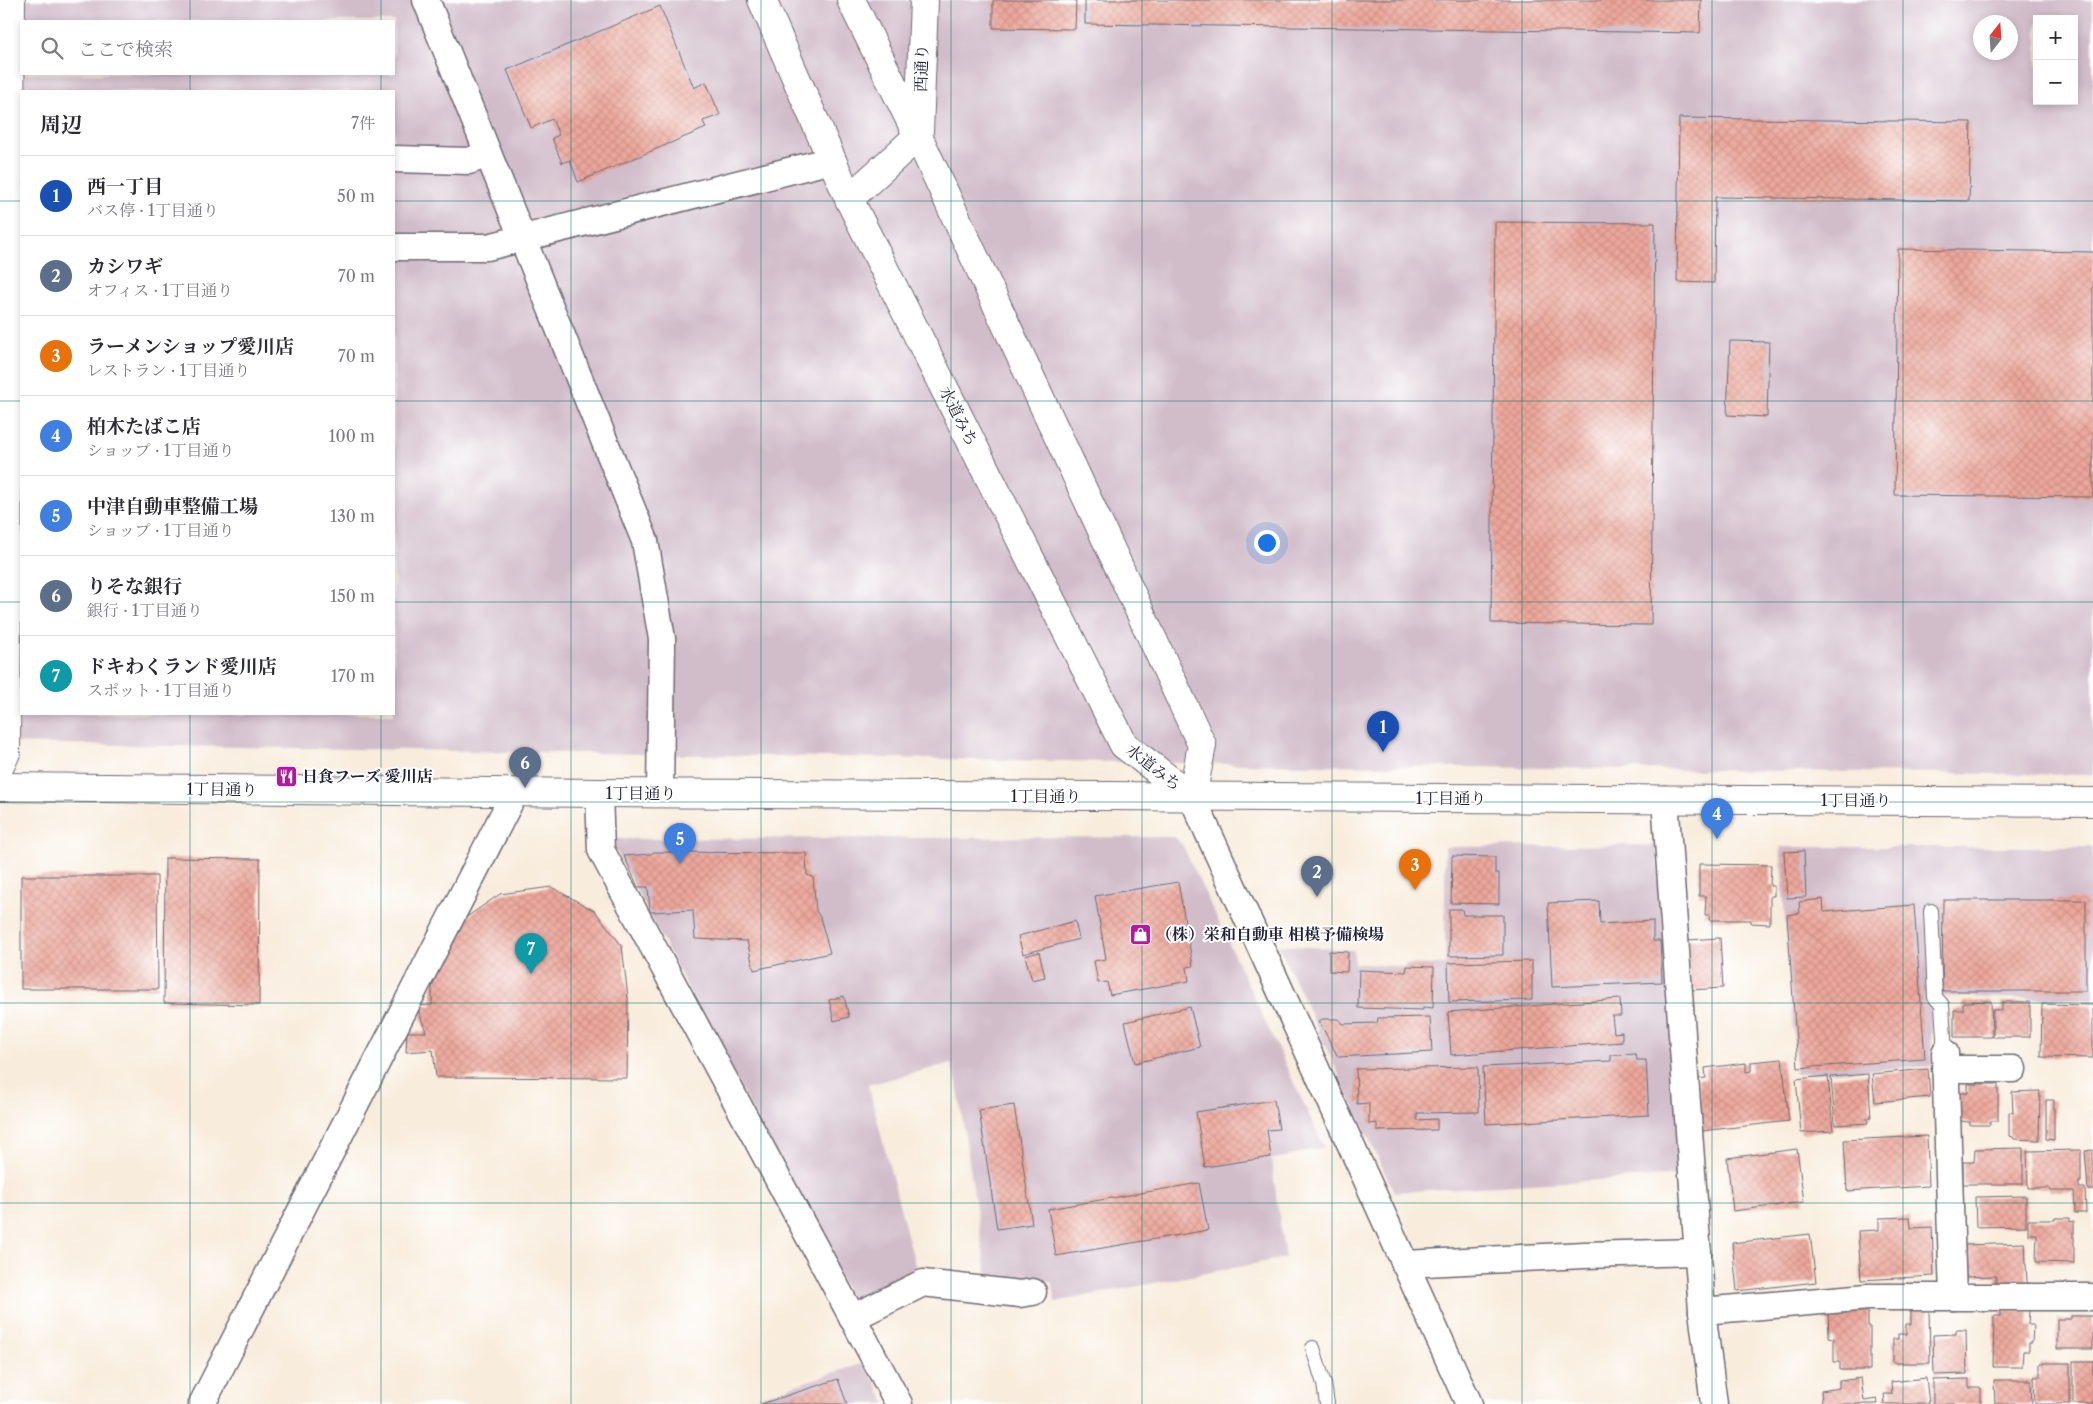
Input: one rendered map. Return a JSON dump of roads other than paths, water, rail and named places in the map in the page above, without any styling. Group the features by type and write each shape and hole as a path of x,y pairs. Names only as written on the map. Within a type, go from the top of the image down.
{"street":[{"path":"426,0 645,541 662,639 660,792"},
{"name":"水道みち","path":"762,0 849,199 1124,746 1192,797 1202,746 918,136 851,0"},
{"name":"西通り","path":"918,136 924,0"},
{"path":"0,766 6,753 14,618 15,248 8,13"},
{"path":"849,199 918,136"},
{"path":"395,160 469,161 488,154"},
{"path":"395,247 488,247 832,160"},
{"name":"1丁目通り","path":"0,787 599,793 2093,802"},
{"path":"202,1404 515,792"},
{"path":"599,793 601,850 899,1404"},
{"path":"1192,797 1470,1404"},
{"path":"1665,798 1702,1311 1714,1404"},
{"path":"1953,1297 1945,1061 2013,1069"},
{"path":"1405,1264 1584,1255 1698,1252"},
{"path":"852,1318 922,1283 1020,1294 1034,1292"},
{"path":"1702,1311 1868,1297 2093,1297"}],"lane":[{"path":"1931,911 1935,998 1942,1004 1945,1061"},
{"path":"1313,1348 1324,1384 1327,1404"}],"place":[{"name":"西一丁目","path":"1383,752"},
{"name":"日食フーズ 愛川店","path":"286,776"},
{"name":"りそな銀行","path":"525,788"},
{"name":"柏木たばこ店","path":"1717,839"},
{"name":"中津自動車整備工場","path":"680,864"},
{"name":"ラーメンショップ愛川店","path":"1415,890"},
{"name":"カシワギ","path":"1317,897"},
{"name":"（株）栄和自動車 相模予備検場","path":"1140,934"},
{"name":"ドキわくランド愛川店","path":"531,974"}]}
